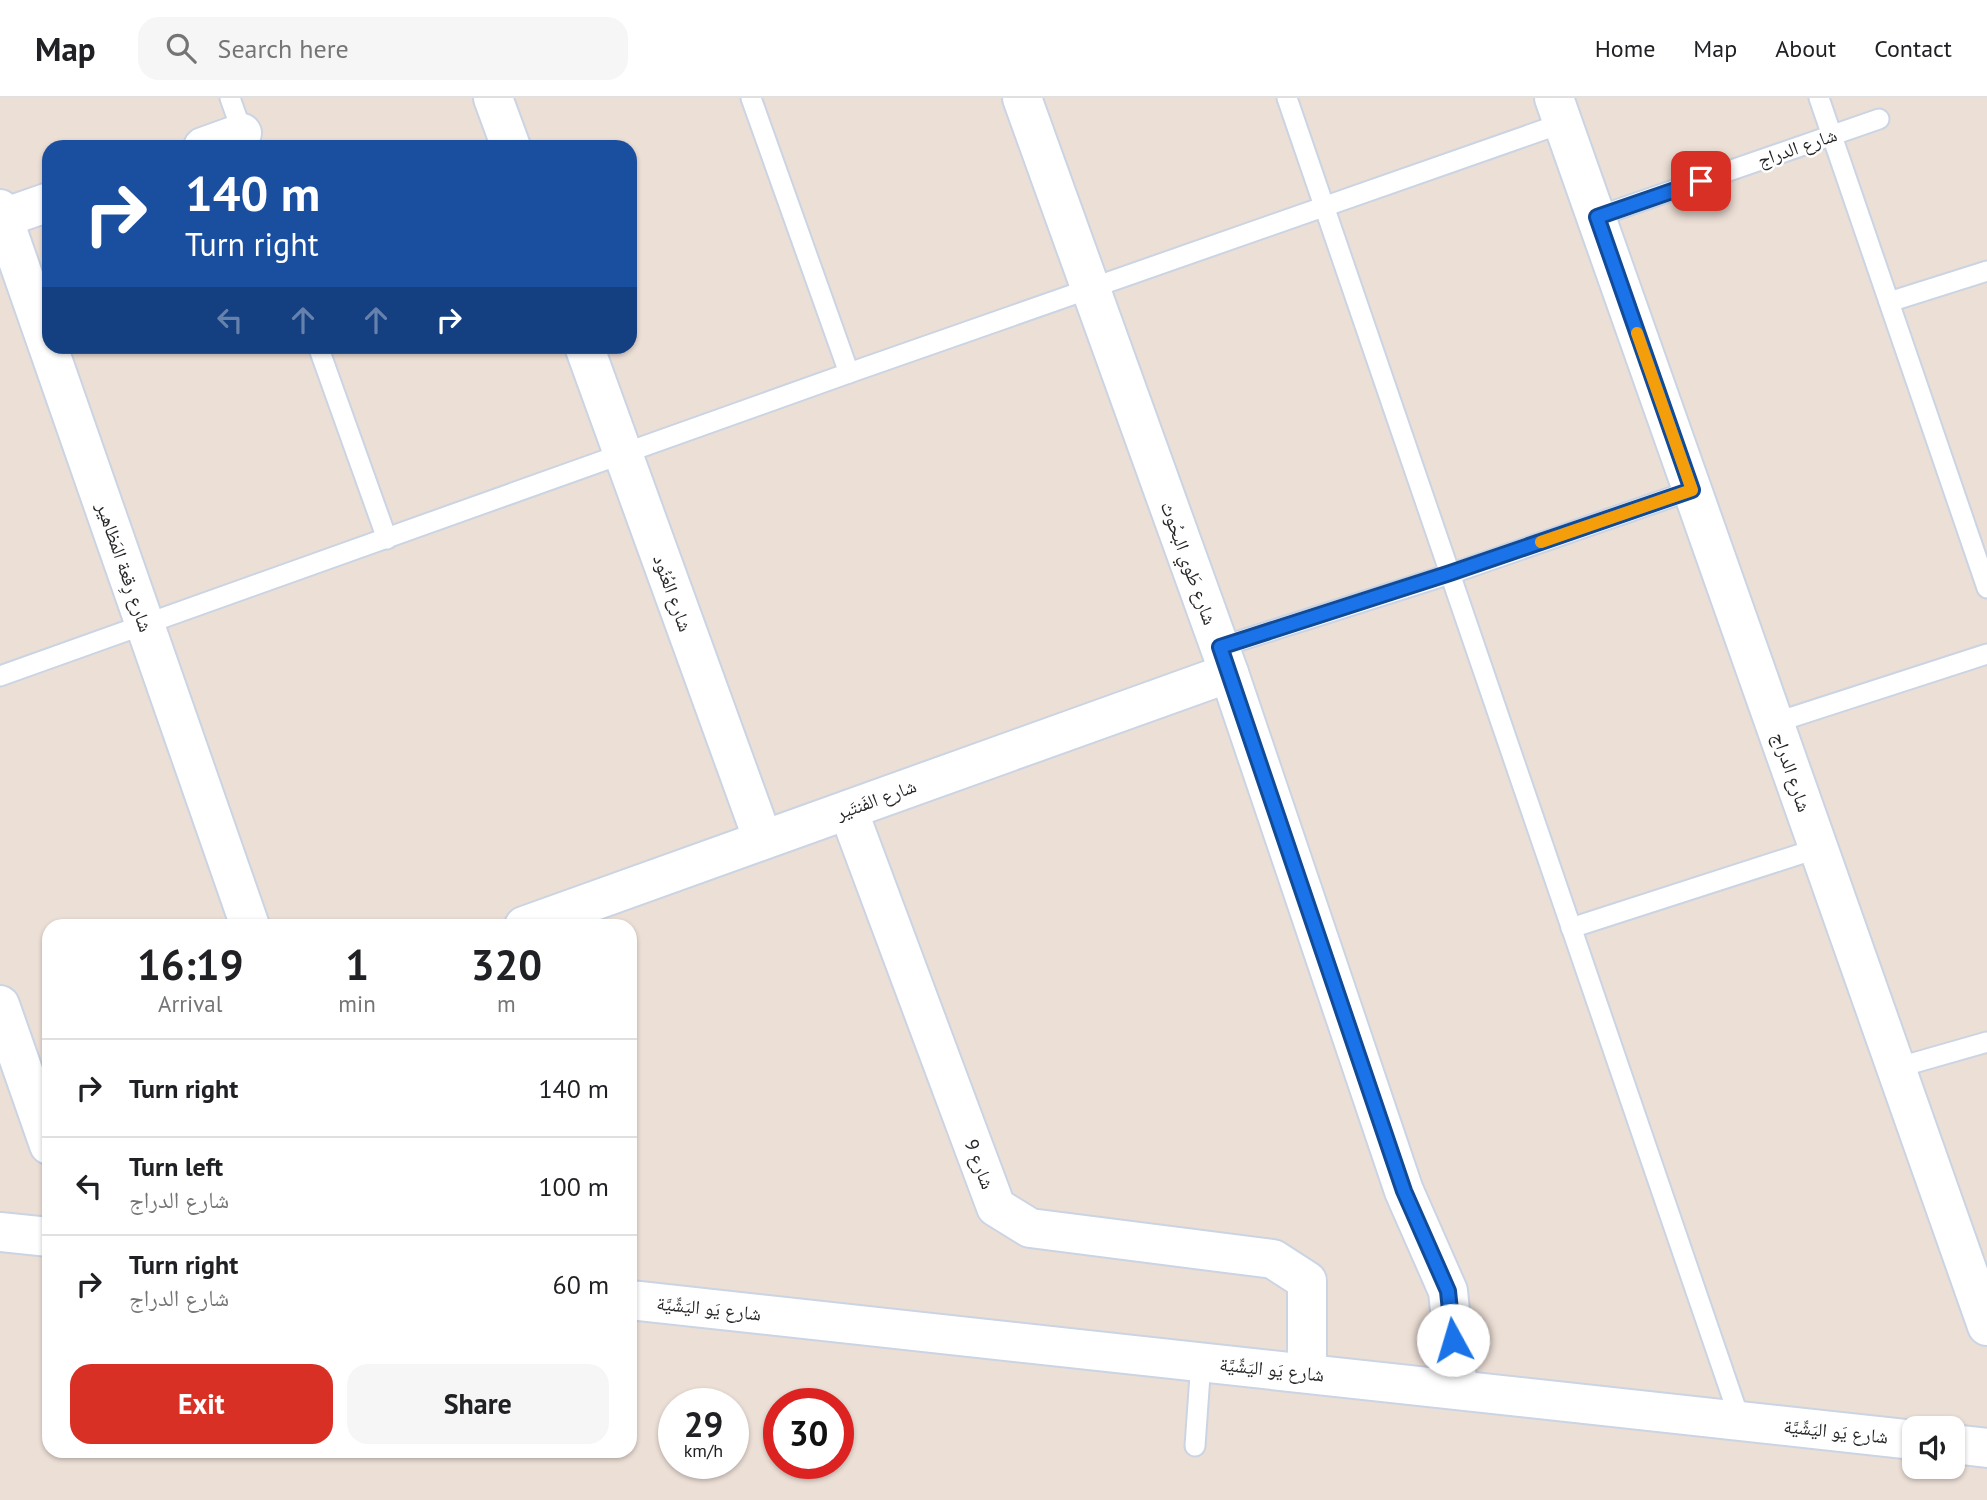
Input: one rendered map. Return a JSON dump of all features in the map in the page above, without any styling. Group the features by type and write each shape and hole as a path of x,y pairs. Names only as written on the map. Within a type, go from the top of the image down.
{"street":[{"path":"494,98 509,140"},
{"name":"شارع طَوي البحُوث","path":"1022,98 1224,660 1404,1191 1448,1291 1458,1390"},
{"name":"شارع الدراج","path":"1559,110 1987,1326"},
{"path":"215,140 240,126"},
{"path":"1,215 42,204"},
{"name":"شارع رِقعة المَظاهير","path":"1,215 42,332"},
{"name":"شارع رِقعة المَظاهير","path":"50,354 248,919"},
{"name":"شارع العُنُود","path":"587,354 763,840"},
{"name":"شارع الفَنتَير","path":"543,919 848,810 1224,660"},
{"name":"شارع 9","path":"848,810 996,1207 1030,1228 1273,1259 1307,1280 1307,1373"},
{"path":"0,1005 42,1125"},
{"path":"0,1232 42,1236"},
{"name":"شارع يَو اليَشِّيَّة","path":"637,1301 1902,1439"},
{"path":"1965,1445 1987,1448"}],"lane":[{"path":"751,98 849,373"},
{"path":"1287,98 1740,1420"},
{"path":"1819,98 1987,588"},
{"path":"0,676 849,373 1324,207 1559,110"},
{"name":"شارع الدراج","path":"1597,217 1879,119"},
{"path":"1889,302 1987,271"},
{"path":"321,354 387,539"},
{"path":"1224,660 1450,573 1692,490"},
{"path":"1774,723 1987,654"},
{"path":"1571,928 1819,848"},
{"path":"1896,1068 1987,1042"},
{"path":"1195,1446 1201,1361"}],"slow traffic":[{"path":"1541,542 1692,490 1637,333"}],"route":[{"path":"1453,1340 1448,1291 1404,1191 1220,647 1450,573 1692,490 1597,217 1701,181"}]}
